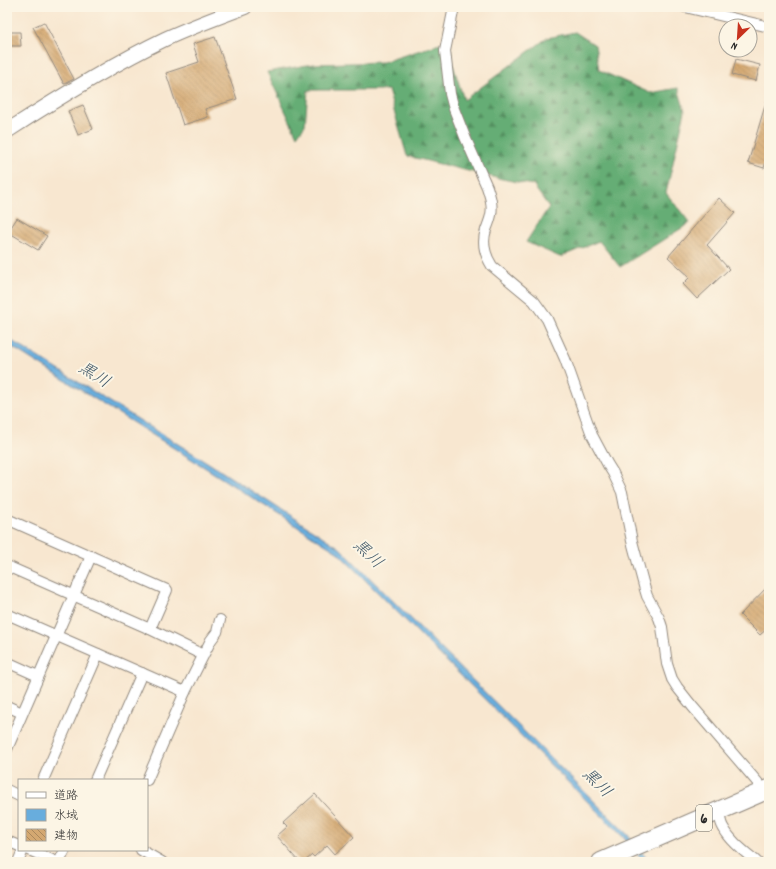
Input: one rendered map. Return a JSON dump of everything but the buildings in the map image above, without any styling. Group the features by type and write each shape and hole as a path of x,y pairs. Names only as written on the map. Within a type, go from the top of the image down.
{"highway":[{"name":"6","path":"601,862 767,790"}],"street":[{"path":"7,131 94,77 164,40 214,18 244,7"},
{"path":"454,7 446,51 450,94 454,109 490,196 492,205 491,214 484,235 484,243 490,262 492,266 534,300 547,319 565,359 592,435 622,492 632,541 644,586 647,596 659,618 662,627 667,664 672,679 692,706 767,790"},
{"path":"685,7 769,27"},
{"path":"7,519 167,590 150,629"},
{"path":"7,749 91,556"},
{"path":"7,566 150,629 203,655"},
{"path":"7,614 186,692"},
{"path":"147,779 203,655 217,632 220,620"},
{"path":"43,779 98,654"},
{"path":"7,662 38,676"},
{"path":"95,779 142,673"},
{"path":"7,706 22,713"},
{"path":"7,790 18,796"},
{"path":"719,811 723,828 732,840 758,862"},
{"path":"7,840 18,846"},
{"path":"18,862 23,851"},
{"path":"31,851 58,862 64,851"},
{"path":"143,851 162,862"}],"green space":[{"path":"575,32 595,45 599,70 650,93 678,88 685,111 666,193 690,223 620,267 599,241 560,257 526,242 549,207 533,185 497,178 407,156 388,90 308,90 305,125 297,136 267,72 313,64 383,62 449,41 453,65 464,100 547,38"}],"water":[{"path":"7,338 207,462 340,548 626,833 651,862 644,862 623,837 337,552 7,344"}],"water label":[{"name":"黒川","path":"95,374"},
{"name":"黒川","path":"369,553"},
{"name":"黒川","path":"598,782"}]}
